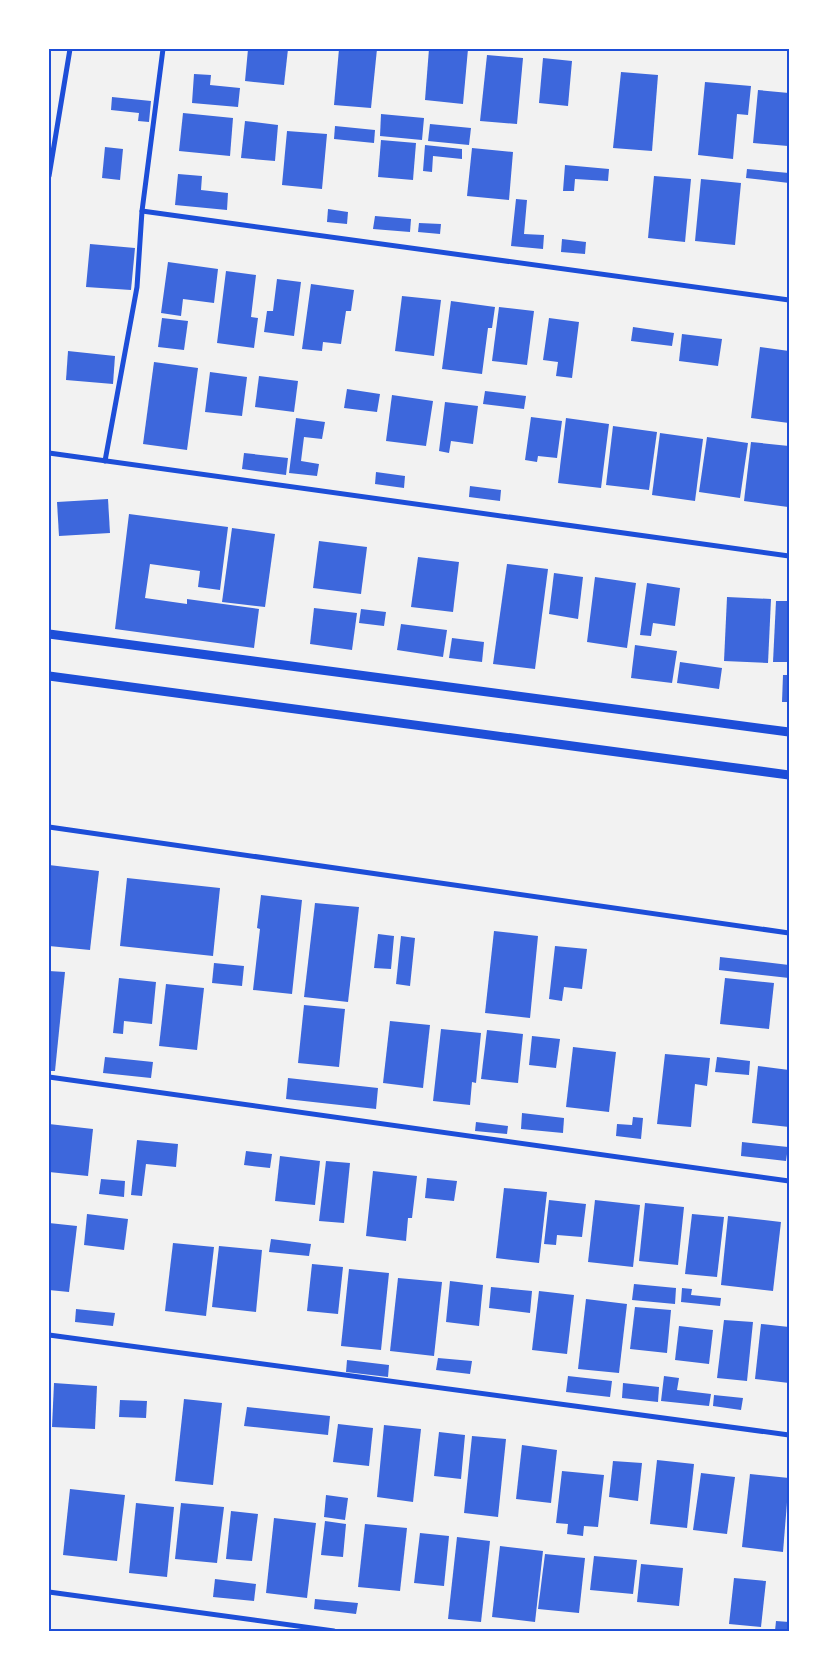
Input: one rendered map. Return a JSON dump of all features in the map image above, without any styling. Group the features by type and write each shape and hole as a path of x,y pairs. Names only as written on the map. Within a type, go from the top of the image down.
{"street":[{"path":"49,176 70,49"},
{"path":"105,461 137,287 142,210 163,49"},
{"path":"142,210 789,300"},
{"path":"49,453 789,556"},
{"path":"49,634 789,732"},
{"path":"49,676 789,775"},
{"path":"49,827 789,933"},
{"path":"49,1077 789,1181"},
{"path":"49,1336 789,1435"},
{"path":"49,1592 334,1631"}],"building":[{"path":"248,49 288,49 284,85 245,81"},
{"path":"339,49 377,49 371,108 334,105"},
{"path":"429,49 468,49 463,104 425,100"},
{"path":"487,55 523,58 517,124 480,121"},
{"path":"543,58 572,61 568,106 539,103"},
{"path":"621,72 658,75 652,151 613,148"},
{"path":"194,74 211,75 210,85 240,88 238,107 192,103"},
{"path":"705,82 751,86 748,115 737,114 733,159 698,155"},
{"path":"758,90 789,93 788,146 753,143"},
{"path":"112,97 151,101 149,122 138,121 139,113 111,110"},
{"path":"183,113 233,118 230,156 179,151"},
{"path":"381,114 424,118 422,140 380,136"},
{"path":"245,121 278,125 275,161 241,158"},
{"path":"430,124 471,128 469,145 428,141"},
{"path":"335,126 375,130 374,143 334,139"},
{"path":"287,131 327,134 322,189 282,185"},
{"path":"381,140 416,143 413,180 378,177"},
{"path":"425,145 462,149 462,159 433,156 432,172 423,171"},
{"path":"105,147 123,149 120,180 102,178"},
{"path":"472,148 513,152 509,200 467,196"},
{"path":"565,165 609,169 608,181 575,179 574,191 563,191"},
{"path":"747,169 789,173 789,183 746,178"},
{"path":"178,174 202,176 201,190 228,193 227,210 175,205"},
{"path":"654,176 691,179 685,242 648,238"},
{"path":"701,179 741,183 735,245 695,241"},
{"path":"516,199 527,200 524,234 544,235 543,249 511,246"},
{"path":"328,209 348,212 347,224 327,222"},
{"path":"375,216 411,219 410,232 373,229"},
{"path":"419,223 441,224 440,234 418,232"},
{"path":"562,239 586,242 585,254 561,252"},
{"path":"90,244 135,248 131,290 86,287"},
{"path":"168,262 218,269 214,303 183,299 181,316 161,313"},
{"path":"226,271 256,275 251,317 258,318 254,348 217,343"},
{"path":"277,279 301,282 294,336 264,332 267,311 273,311"},
{"path":"311,284 354,290 351,311 346,311 341,344 323,342 322,351 302,349"},
{"path":"402,296 441,300 434,356 395,351"},
{"path":"451,301 495,307 492,328 488,328 482,374 442,369"},
{"path":"499,307 534,311 527,365 492,361"},
{"path":"162,318 188,321 184,350 158,347"},
{"path":"549,318 579,322 572,378 556,376 558,362 543,360"},
{"path":"633,327 674,333 672,346 631,341"},
{"path":"682,334 722,339 718,366 679,361"},
{"path":"760,347 789,351 789,423 751,418"},
{"path":"68,351 115,356 113,384 66,380"},
{"path":"154,362 198,368 187,450 143,444"},
{"path":"210,372 247,377 242,416 205,412"},
{"path":"259,376 298,381 294,412 255,407"},
{"path":"347,389 380,394 377,412 344,408"},
{"path":"485,391 526,396 524,409 483,404"},
{"path":"392,395 433,401 426,446 386,441"},
{"path":"445,402 478,406 473,444 451,441 449,453 439,451"},
{"path":"531,417 562,421 557,458 538,456 537,462 525,460"},
{"path":"296,418 325,422 322,439 304,437 301,461 319,464 317,476 289,473"},
{"path":"566,418 609,424 601,488 558,483"},
{"path":"613,426 657,432 649,490 606,485"},
{"path":"660,433 703,439 695,501 652,495"},
{"path":"707,437 748,443 740,498 699,492"},
{"path":"751,442 789,446 788,507 744,501"},
{"path":"244,453 288,458 286,475 242,469"},
{"path":"376,472 405,476 404,488 375,484"},
{"path":"470,486 501,490 500,501 469,497"},
{"path":"108,499 110,533 59,536 57,502"},
{"path":"129,514 228,527 220,590 198,587 200,571 150,564 145,598 187,604 187,599 259,609 254,648 115,629"},
{"path":"232,528 275,534 265,607 222,602"},
{"path":"319,541 367,547 361,594 313,588"},
{"path":"418,557 459,562 453,612 411,607"},
{"path":"507,564 548,569 535,669 493,664"},
{"path":"554,573 583,577 578,619 549,614"},
{"path":"595,577 636,583 627,648 587,642"},
{"path":"647,583 680,588 675,626 653,623 651,636 640,635"},
{"path":"727,597 771,599 768,663 724,661"},
{"path":"776,601 789,601 789,662 773,662"},
{"path":"314,608 357,613 352,650 310,644"},
{"path":"361,609 386,612 384,626 359,623"},
{"path":"401,624 447,630 443,657 397,650"},
{"path":"452,638 484,642 482,662 449,658"},
{"path":"635,645 677,651 672,683 631,678"},
{"path":"680,662 722,668 719,689 677,683"},
{"path":"783,675 789,675 789,702 782,702"},
{"path":"49,865 99,871 90,950 49,946"},
{"path":"127,878 220,888 213,956 120,946"},
{"path":"261,895 302,900 292,994 253,990 260,929 257,928"},
{"path":"315,903 359,907 348,1002 304,997"},
{"path":"494,931 538,936 530,1018 485,1013"},
{"path":"378,934 394,936 391,969 374,968"},
{"path":"401,936 415,938 410,986 396,984"},
{"path":"555,946 587,949 582,989 564,987 562,1001 549,999"},
{"path":"720,957 789,965 789,978 719,970"},
{"path":"214,963 244,966 242,986 212,983"},
{"path":"49,971 65,972 55,1071 49,1071"},
{"path":"119,978 156,982 152,1024 124,1021 123,1034 113,1033"},
{"path":"725,978 774,983 769,1029 720,1024"},
{"path":"166,984 204,988 197,1050 159,1046"},
{"path":"304,1005 345,1009 339,1067 298,1063"},
{"path":"390,1021 430,1025 423,1088 383,1083"},
{"path":"441,1029 481,1033 476,1083 472,1082 470,1105 433,1101"},
{"path":"487,1030 523,1034 518,1083 481,1079"},
{"path":"532,1036 560,1039 556,1068 529,1065"},
{"path":"573,1047 616,1052 609,1112 566,1107"},
{"path":"665,1054 710,1058 707,1086 695,1084 691,1127 657,1124"},
{"path":"105,1057 153,1062 151,1078 103,1073"},
{"path":"717,1057 750,1061 749,1075 715,1072"},
{"path":"758,1066 789,1070 789,1127 752,1123"},
{"path":"288,1078 378,1088 376,1109 286,1099"},
{"path":"522,1113 564,1118 563,1133 521,1129"},
{"path":"633,1117 643,1118 641,1139 616,1136 617,1124 632,1125"},
{"path":"476,1122 508,1126 507,1134 475,1131"},
{"path":"49,1124 93,1129 88,1176 49,1172"},
{"path":"137,1140 178,1144 176,1167 146,1164 142,1196 131,1195"},
{"path":"742,1142 788,1147 786,1161 741,1156"},
{"path":"246,1151 272,1154 270,1168 244,1165"},
{"path":"280,1156 320,1161 315,1205 275,1201"},
{"path":"326,1161 350,1163 344,1223 319,1221"},
{"path":"373,1171 417,1176 412,1218 408,1218 406,1241 366,1236"},
{"path":"427,1178 457,1181 454,1201 425,1198"},
{"path":"101,1179 125,1181 124,1197 99,1194"},
{"path":"504,1188 547,1192 539,1263 496,1258"},
{"path":"549,1200 586,1204 582,1237 557,1235 556,1245 544,1244"},
{"path":"595,1200 640,1205 633,1267 588,1262"},
{"path":"645,1203 684,1207 678,1265 639,1261"},
{"path":"87,1214 128,1219 124,1250 84,1245"},
{"path":"692,1214 724,1217 717,1277 685,1274"},
{"path":"728,1216 781,1222 773,1291 721,1285"},
{"path":"49,1223 77,1226 69,1292 49,1290"},
{"path":"271,1239 311,1244 309,1256 269,1252"},
{"path":"173,1243 214,1247 206,1316 165,1311"},
{"path":"219,1246 262,1250 256,1312 212,1307"},
{"path":"312,1264 343,1267 338,1314 307,1311"},
{"path":"349,1269 389,1273 381,1350 341,1346"},
{"path":"398,1278 442,1282 434,1356 390,1351"},
{"path":"450,1281 483,1285 479,1326 446,1322"},
{"path":"634,1284 676,1288 675,1304 632,1300"},
{"path":"491,1287 532,1291 530,1313 489,1308"},
{"path":"682,1288 692,1289 691,1295 721,1298 720,1306 681,1302"},
{"path":"539,1291 574,1295 567,1354 532,1350"},
{"path":"586,1299 627,1304 619,1373 578,1369"},
{"path":"635,1307 671,1310 667,1353 630,1349"},
{"path":"76,1309 115,1313 113,1326 75,1322"},
{"path":"724,1320 753,1322 747,1381 717,1378"},
{"path":"761,1324 789,1327 789,1383 755,1379"},
{"path":"679,1326 713,1330 709,1364 675,1360"},
{"path":"438,1358 472,1361 470,1374 436,1370"},
{"path":"347,1360 389,1365 388,1377 346,1372"},
{"path":"568,1376 612,1381 610,1397 566,1392"},
{"path":"664,1376 679,1378 677,1390 711,1394 709,1406 661,1401"},
{"path":"54,1383 97,1386 95,1429 52,1427"},
{"path":"623,1383 659,1387 658,1402 622,1398"},
{"path":"714,1395 743,1398 741,1410 713,1406"},
{"path":"184,1399 222,1403 213,1485 175,1481"},
{"path":"120,1400 147,1401 146,1418 119,1417"},
{"path":"247,1407 330,1416 328,1435 244,1426"},
{"path":"338,1424 373,1428 369,1466 333,1462"},
{"path":"384,1425 421,1429 413,1502 377,1497"},
{"path":"439,1432 465,1435 461,1479 434,1476"},
{"path":"472,1436 506,1439 498,1517 464,1513"},
{"path":"522,1445 557,1450 551,1503 516,1499"},
{"path":"657,1460 694,1464 687,1528 650,1524"},
{"path":"613,1461 642,1463 638,1501 609,1497"},
{"path":"562,1471 604,1475 598,1527 584,1526 583,1536 567,1534 568,1524 556,1523"},
{"path":"701,1473 735,1477 727,1534 693,1530"},
{"path":"750,1474 789,1478 783,1552 742,1547"},
{"path":"70,1489 125,1495 117,1561 63,1555"},
{"path":"326,1495 348,1498 345,1520 324,1517"},
{"path":"136,1503 174,1507 167,1577 129,1573"},
{"path":"181,1503 224,1507 217,1563 175,1559"},
{"path":"231,1511 258,1514 252,1561 226,1559"},
{"path":"274,1518 316,1523 307,1598 266,1593"},
{"path":"325,1521 346,1524 343,1557 321,1555"},
{"path":"365,1524 407,1528 400,1591 358,1587"},
{"path":"420,1533 449,1536 444,1586 414,1583"},
{"path":"457,1537 490,1541 481,1622 448,1619"},
{"path":"500,1546 543,1551 535,1622 492,1617"},
{"path":"545,1554 585,1558 579,1613 538,1609"},
{"path":"594,1556 637,1560 633,1594 590,1590"},
{"path":"641,1564 683,1568 679,1606 637,1602"},
{"path":"734,1578 766,1581 761,1627 729,1624"},
{"path":"215,1579 256,1584 254,1601 213,1597"},
{"path":"315,1599 358,1603 356,1614 314,1609"},
{"path":"776,1621 789,1622 789,1631 775,1631"}]}
